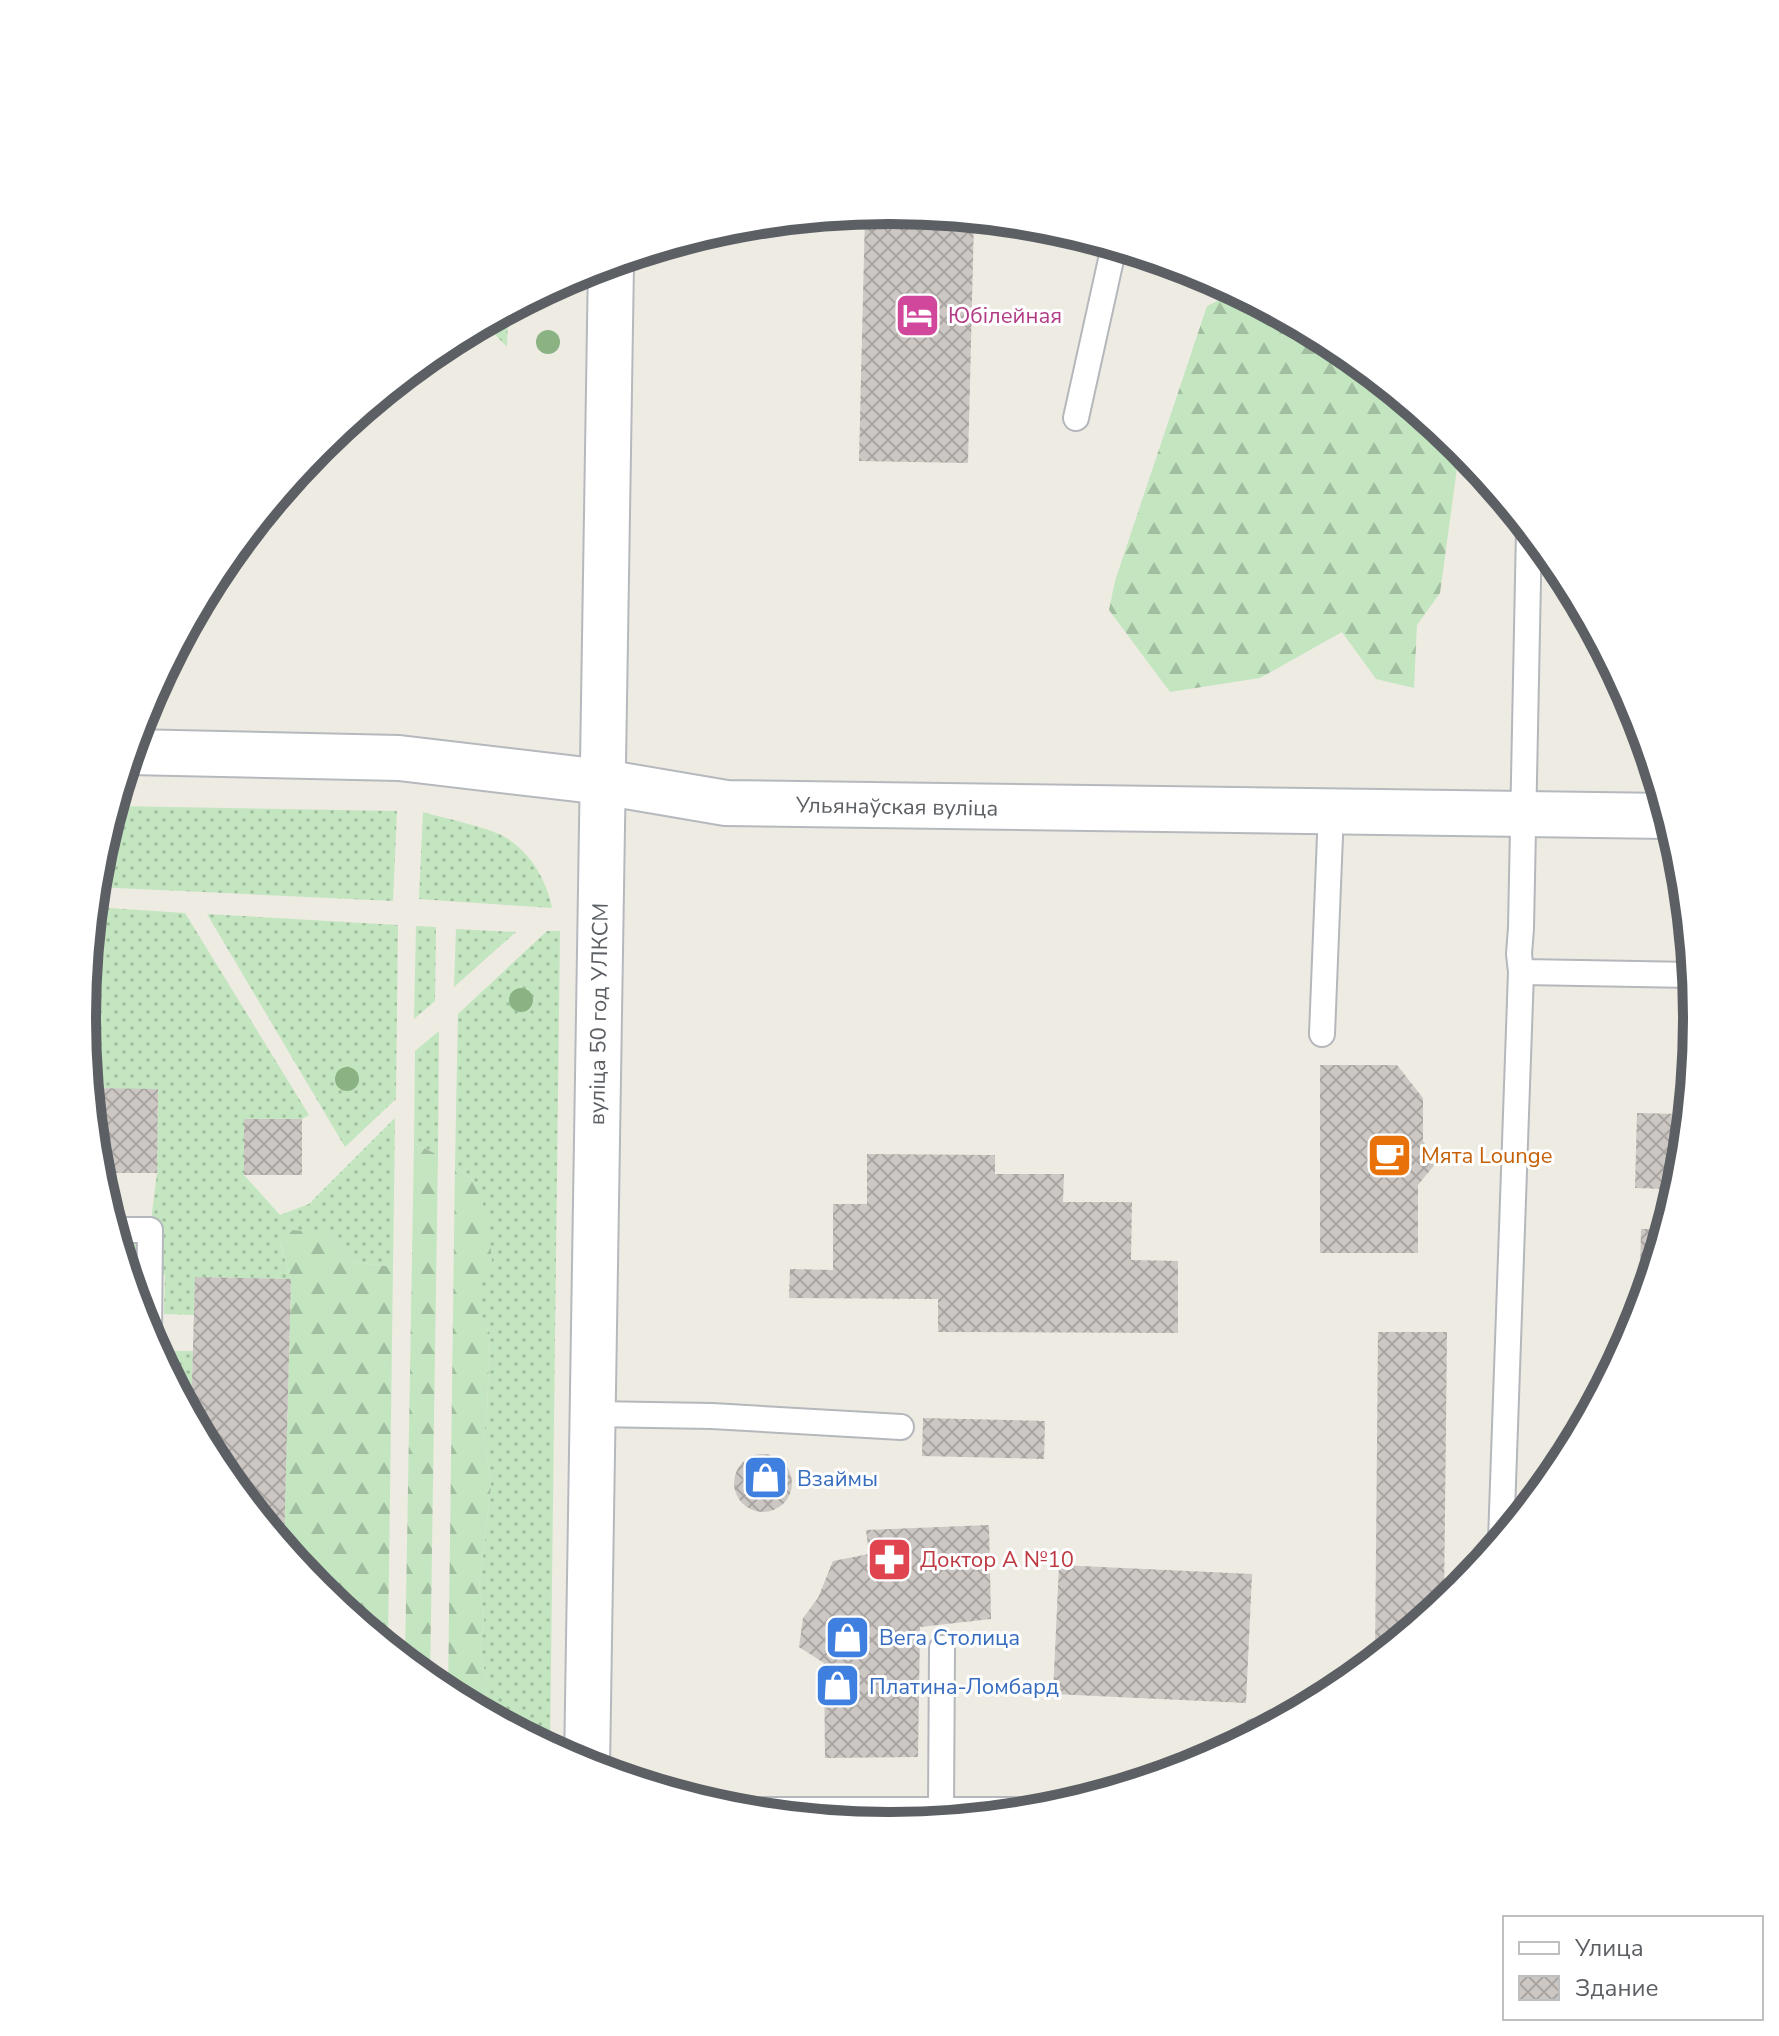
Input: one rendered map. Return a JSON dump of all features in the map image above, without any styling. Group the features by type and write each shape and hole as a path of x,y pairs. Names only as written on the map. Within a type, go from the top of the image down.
{"main road":[{"name":"вуліца 50 год УЛКСМ","path":"587,1751 611,276"},
{"name":"Ульянаўская вуліца","path":"142,752 399,758 603,782 726,803 1657,816"}],"lane":[{"path":"1076,418 1112,257"},
{"path":"1502,1522 1521,972 1529,548"},
{"path":"1322,1034 1331,811"},
{"path":"1521,972 1681,975"},
{"path":"125,1230 150,1230 149,1304"},
{"path":"592,1414 712,1416 901,1427"},
{"path":"941,1809 942,1648"},
{"path":"833,1810 948,1809"}],"green space":[{"path":"1223,298 1330,358 1413,421 1458,464 1440,593 1417,625 1414,688 1376,679 1342,632 1260,678 1170,692 1109,610 1115,581 1207,306"},
{"path":"508,323 507,347 492,332"},
{"path":"125,806 397,811 393,901 107,888"},
{"path":"423,812 487,829 512,842 535,867 546,887 552,908 419,899"},
{"path":"104,908 185,913 309,1115 302,1119 244,1119 244,1175 280,1215 309,1204 395,1118 393,1267 354,1262 327,1234 280,1243 291,1279 195,1277 194,1315 164,1314 165,1275 149,1274 140,1277 125,1230 150,1229 157,1173 158,1090 100,1088 96,1018"},
{"path":"207,914 398,925 396,1099 345,1147"},
{"path":"416,926 436,927 435,1001 414,1019"},
{"path":"456,929 516,932 454,987"},
{"path":"547,931 560,931 550,1735 486,1701 487,1680 480,1652 484,1619 479,1589 491,1487 484,1433 490,1334 481,1314 477,1184 455,1165 458,1014"},
{"path":"439,1031 438,1155 414,1143 415,1051"},
{"path":"414,1143 438,1155 430,1665 405,1647"},
{"path":"455,1165 477,1184 488,1221 492,1261 482,1279 481,1314 490,1334 484,1433 491,1487 479,1589 484,1619 480,1652 487,1680 486,1701 448,1677"},
{"path":"293,1230 327,1234 354,1262 393,1267 388,1633 328,1579 284,1531 291,1279 280,1242"},
{"path":"170,1351 193,1351 192,1395"}],"building":[{"name":"Юбілейная","path":"865,225 974,229 968,463 859,461"},
{"path":"1674,908 1677,926 1674,926"},
{"path":"1320,1065 1397,1065 1423,1098 1423,1141 1437,1162 1418,1185 1418,1253 1320,1253"},
{"path":"100,1088 158,1089 157,1173 111,1173"},
{"path":"1637,1113 1677,1114 1663,1194 1663,1189 1635,1188"},
{"path":"244,1119 302,1119 302,1175 244,1175"},
{"path":"867,1154 995,1155 995,1174 1064,1174 1063,1202 1132,1202 1131,1260 1178,1261 1178,1333 938,1332 938,1299 789,1298 790,1269 833,1270 833,1204 867,1204"},
{"path":"1641,1229 1654,1229 1640,1276"},
{"path":"195,1277 291,1279 284,1531 230,1459 192,1395"},
{"path":"1378,1332 1447,1332 1444,1585 1375,1646"},
{"path":"923,1418 1045,1421 1044,1459 922,1456"},
{"path":"763,1454 774,1456 783,1463 790,1472 790,1494 783,1503 774,1510 763,1512 752,1510 743,1503 736,1494 734,1483 736,1472 743,1463 752,1456"},
{"path":"989,1525 991,1619 920,1627 918,1757 825,1758 824,1663 799,1647 803,1618 818,1598 833,1561 869,1554 866,1530"},
{"path":"1059,1565 1252,1574 1246,1703 1053,1694"}],"place":[{"name":"Юбілейная","path":"917,315"},
{"name":"Мята Lounge","path":"1390,1155"},
{"name":"Взаймы","path":"766,1478"},
{"name":"Доктор А №10","path":"889,1559"},
{"name":"Вега Столица","path":"848,1637"},
{"name":"Платина-Ломбард","path":"838,1686"}]}
